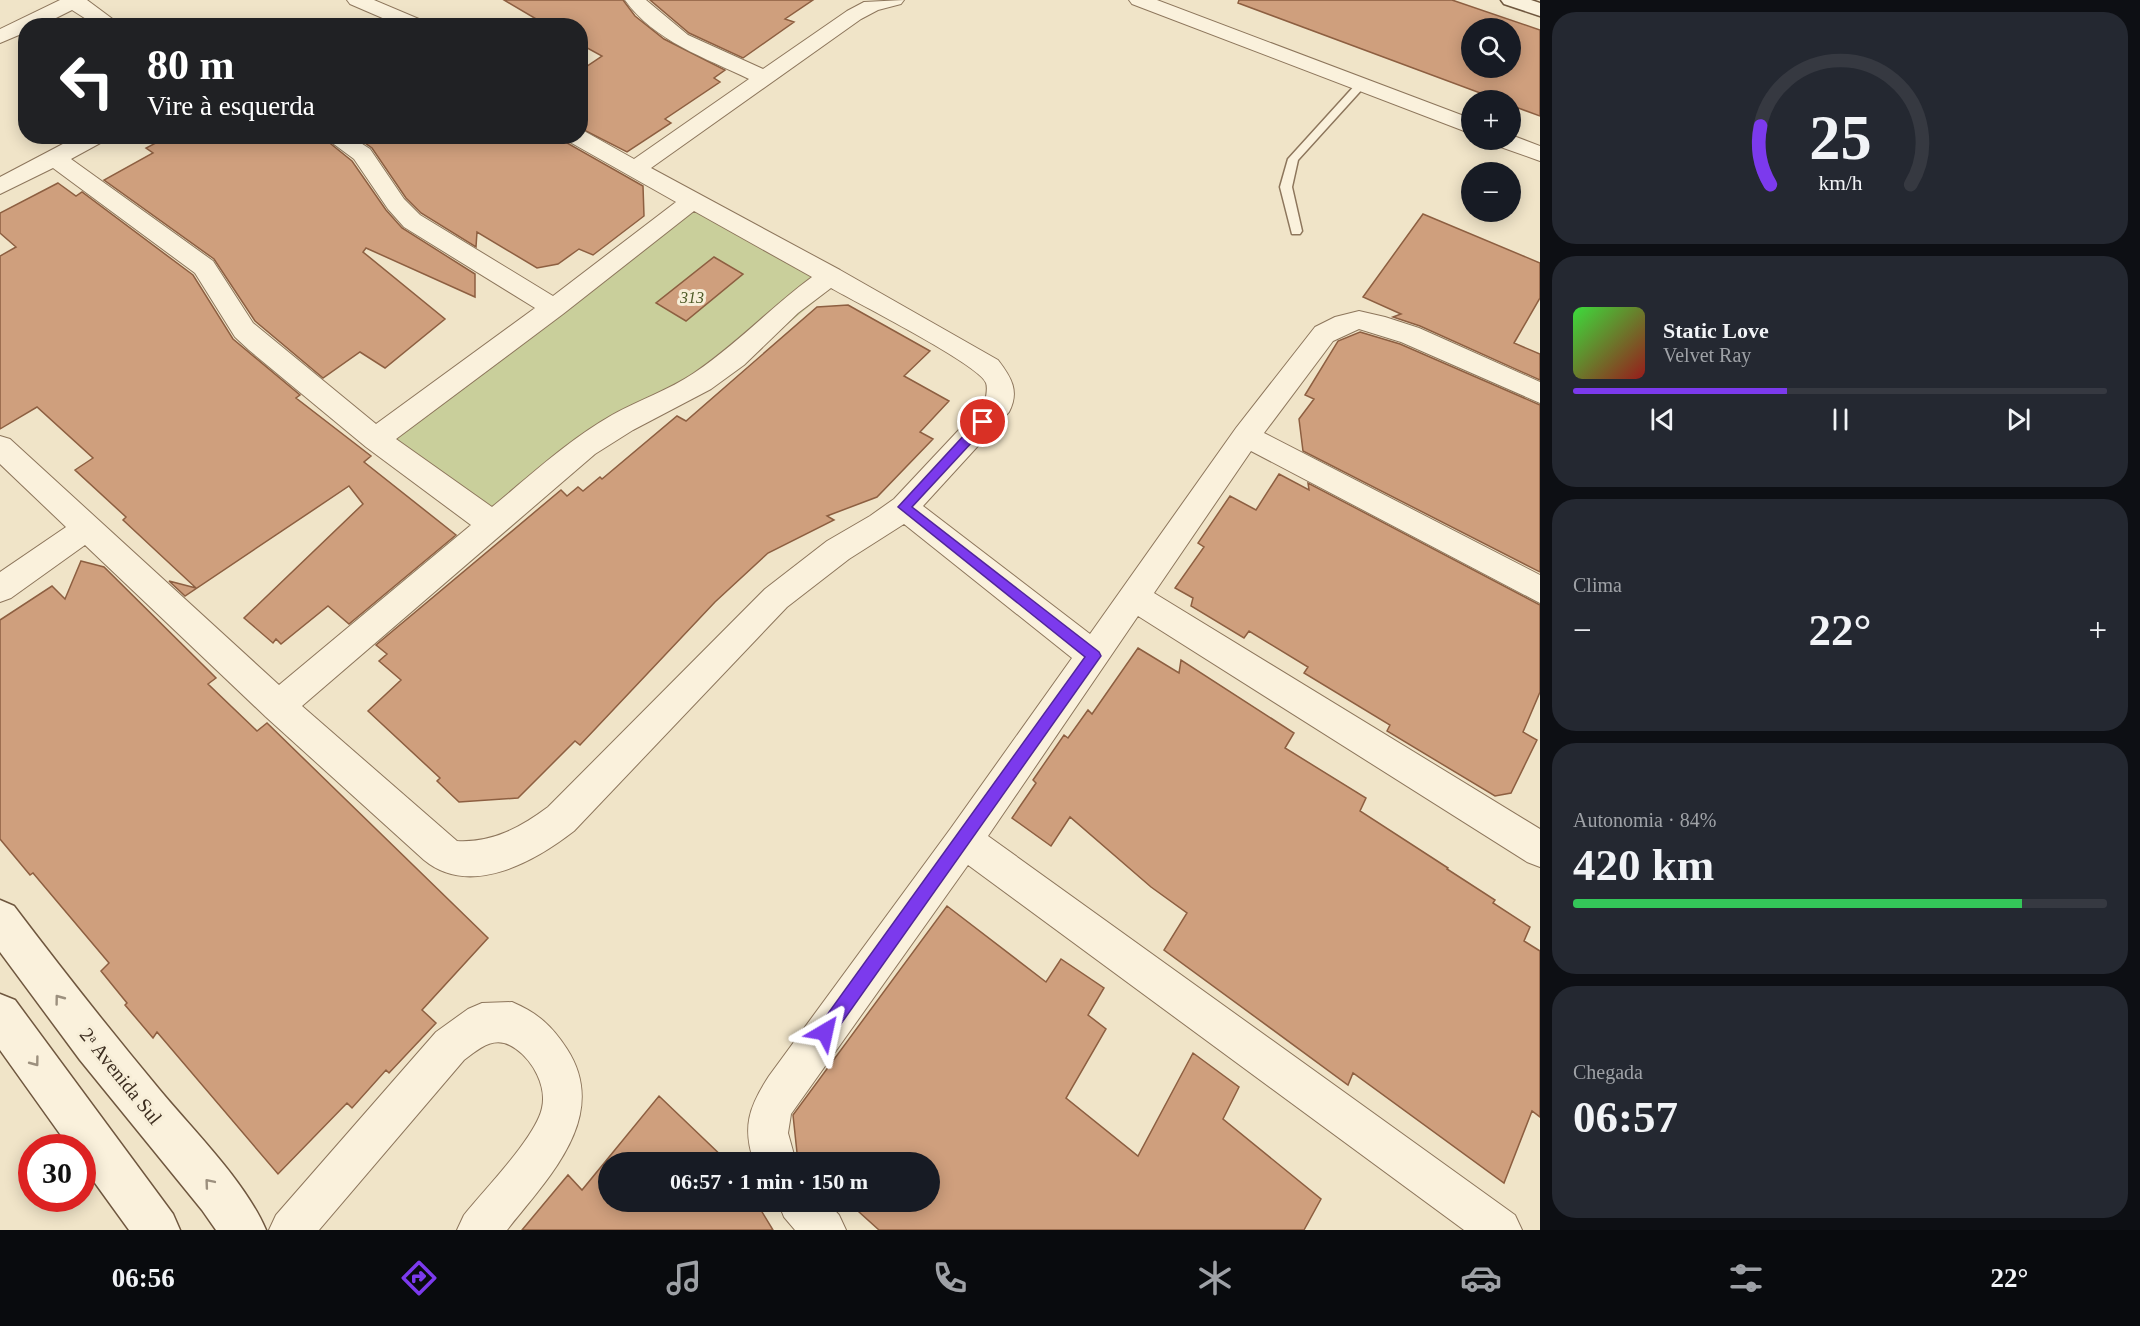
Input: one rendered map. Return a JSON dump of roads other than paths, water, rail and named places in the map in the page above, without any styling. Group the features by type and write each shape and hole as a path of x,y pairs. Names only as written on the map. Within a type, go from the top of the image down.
{"street":[{"path":"357,0 400,18"},
{"path":"635,0 681,39 763,77"},
{"path":"635,169 866,3 894,0"},
{"path":"1139,0 1461,124"},
{"path":"1511,0 1540,10"},
{"path":"39,18 73,1 100,18"},
{"path":"0,37 18,28"},
{"path":"0,447 278,706 451,858 470,860 512,851 534,840 561,819 776,598 838,550 881,525 904,507 999,405 1000,382 989,367 831,276 588,143"},
{"path":"0,187 82,144"},
{"path":"346,144 362,154 396,204 412,221 554,308"},
{"path":"1521,147 1540,154"},
{"path":"56,159 204,267 244,330 376,439 494,525"},
{"path":"376,439 554,308 692,201"},
{"path":"278,706 585,446 623,422 701,382 735,358 789,308 831,276"},
{"path":"771,1152 766,1126 772,1108 1094,656 1133,596 1246,436 1324,334 1344,324 1359,320 1410,335 1540,393"},
{"path":"1246,436 1540,590"},
{"path":"904,507 1094,656"},
{"path":"0,589 87,528"},
{"path":"1133,596 1537,836"},
{"path":"964,840 1500,1230"},
{"name":"2ᵃ Avenida Sul","path":"0,920 95,1045 218,1194 243,1230"},
{"path":"0,1015 157,1230"},
{"path":"291,1230 450,1046 482,1023 512,1022 540,1042 559,1072 563,1108 547,1146 478,1230"},
{"path":"808,1212 824,1230"}],"lane":[{"path":"1296,231 1286,187 1293,159 1361,85"}],"park label":[{"name":"313","path":"692,297"}]}
